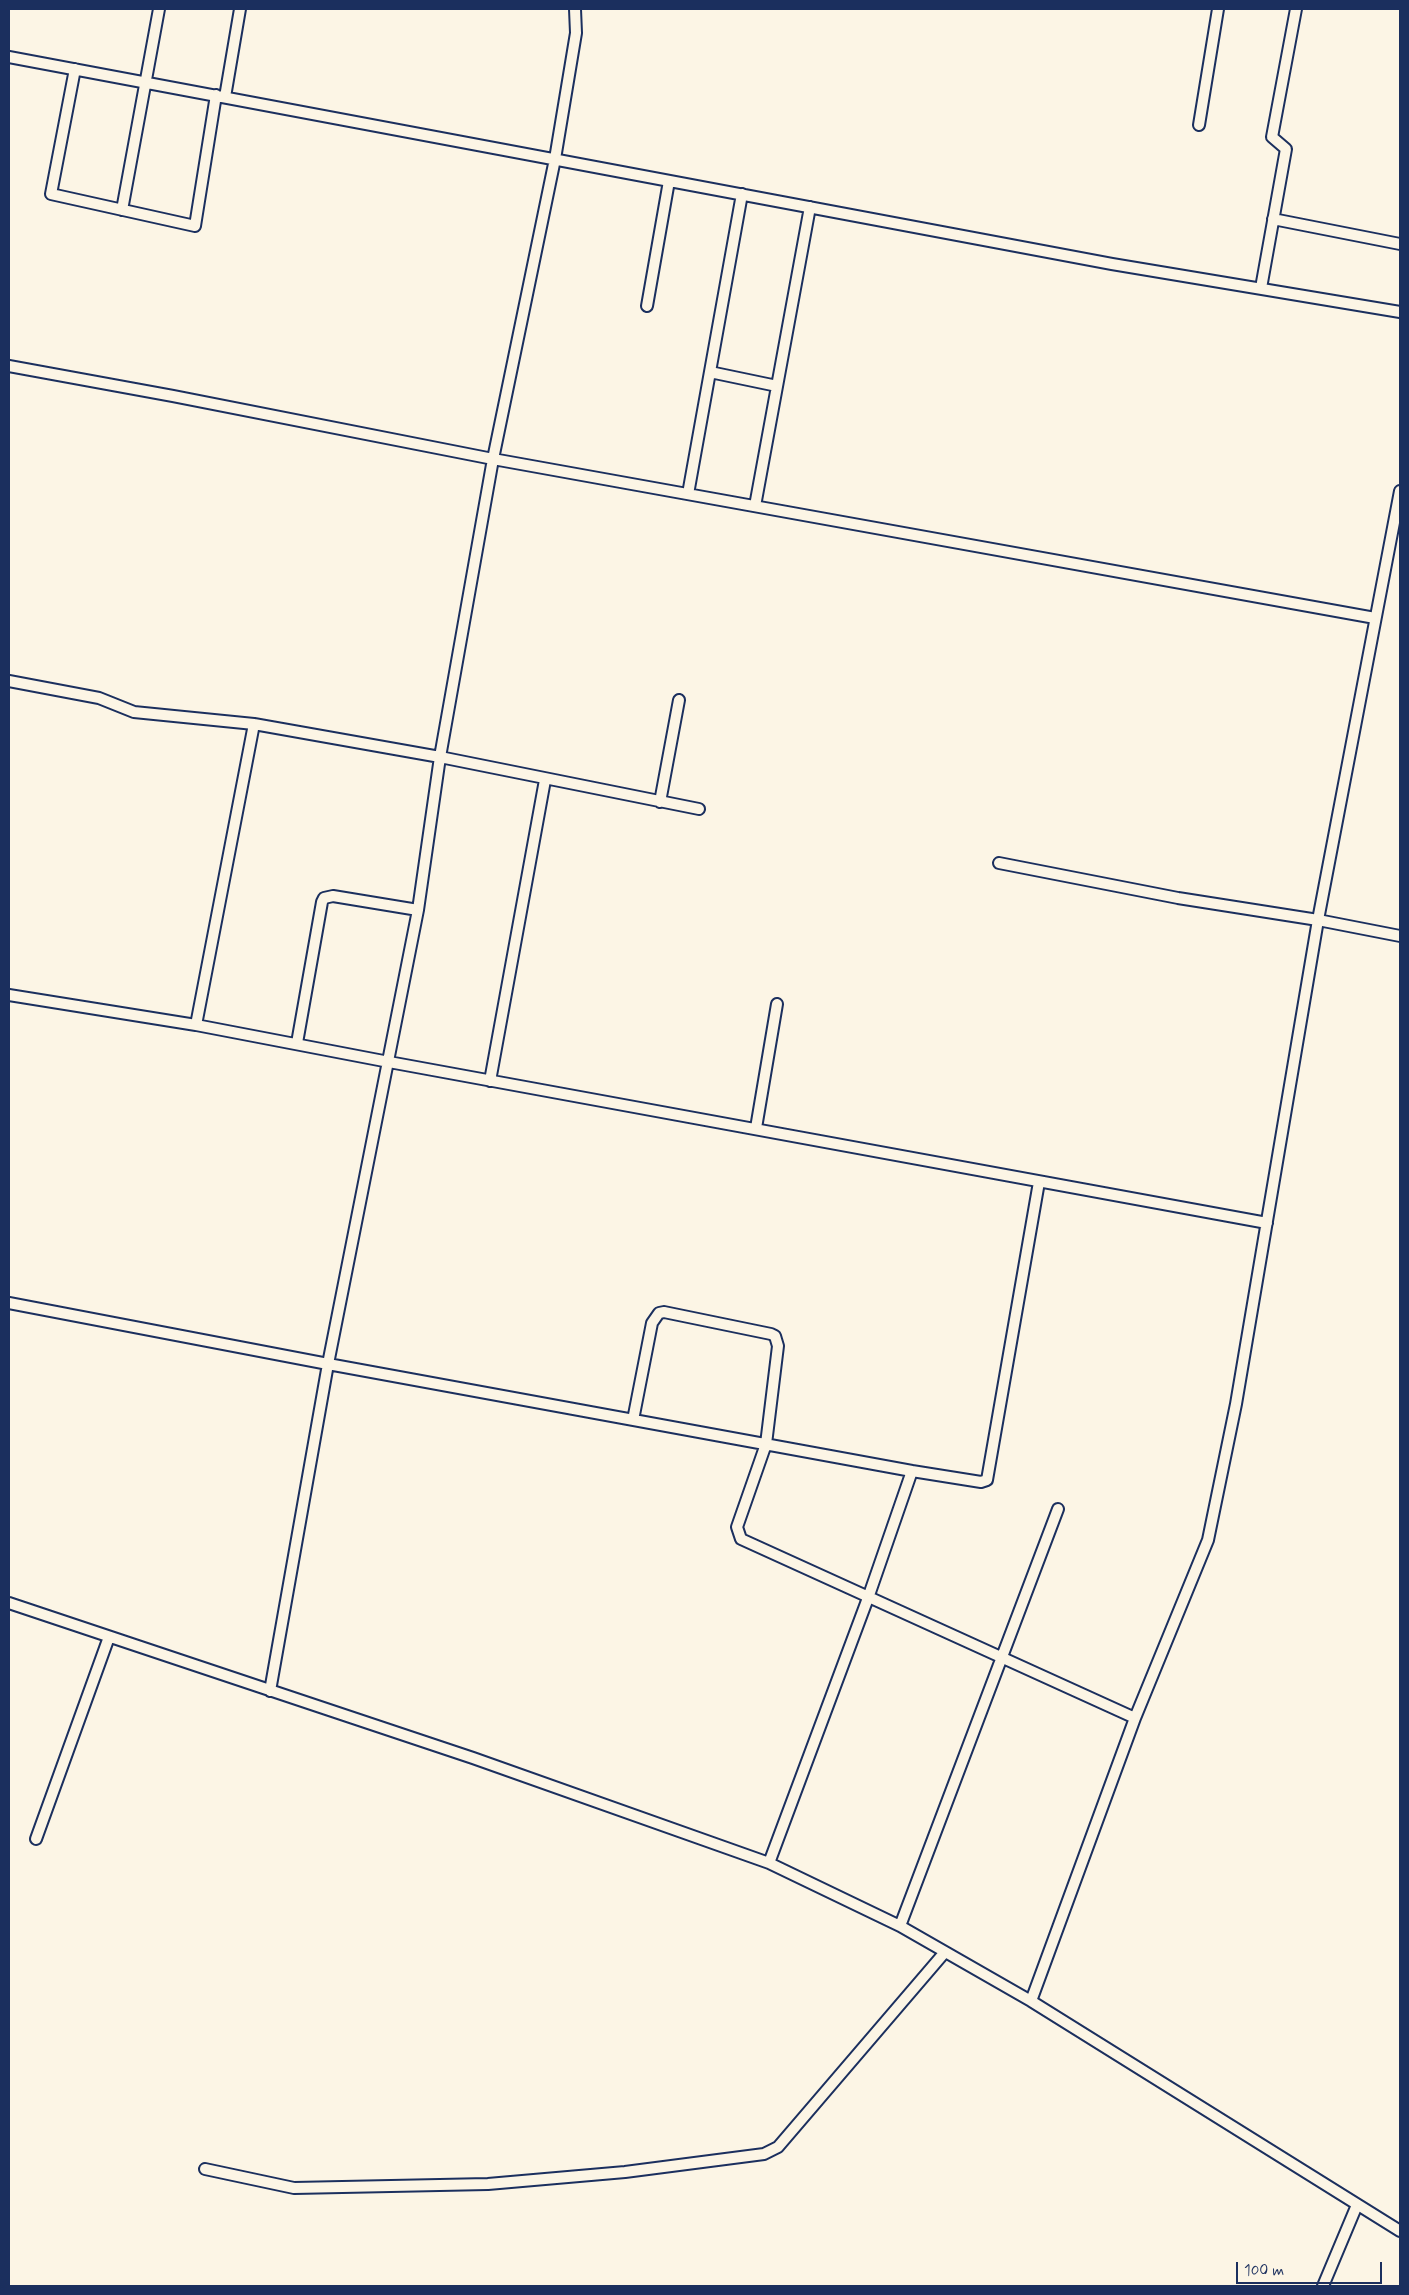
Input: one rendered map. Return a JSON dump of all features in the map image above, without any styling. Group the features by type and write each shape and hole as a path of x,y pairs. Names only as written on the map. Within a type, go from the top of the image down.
{"street":[{"path":"122,210 158,9"},
{"path":"75,69 51,194 195,226 220,96 240,9"},
{"path":"270,1691 328,1364 418,910 440,757 493,459 555,159 576,33 575,9"},
{"path":"1199,125 1218,9"},
{"path":"1261,288 1286,149 1272,137 1296,9"},
{"path":"9,56 1102,262 1400,312"},
{"path":"647,306 670,181"},
{"path":"688,494 742,194"},
{"path":"755,506 810,207"},
{"path":"1273,219 1400,244"},
{"path":"9,366 174,396 493,459 1375,618"},
{"path":"710,372 777,386"},
{"path":"1031,2001 1135,1718 1208,1540 1236,1404 1318,920 1400,490"},
{"path":"9,681 98,698 134,712 254,724 440,757 545,780 699,809"},
{"path":"660,802 679,700"},
{"path":"196,1025 254,724"},
{"path":"490,1081 545,780"},
{"path":"1000,863 1178,898 1318,920 1400,936"},
{"path":"297,1044 324,898 333,896 418,910"},
{"path":"9,995 196,1025 490,1081 756,1128 1267,1223"},
{"path":"756,1128 778,1004"},
{"path":"9,1304 633,1420 981,1482 987,1480 1040,1182"},
{"path":"633,1420 652,1324 659,1313 664,1312 775,1336 778,1351 766,1444 736,1527 741,1539 1135,1718"},
{"path":"769,1863 868,1598 912,1471"},
{"path":"900,1926 1058,1509"},
{"path":"9,1604 473,1758 769,1863 900,1926 1031,2001 1400,2231"},
{"path":"36,1839 109,1637"},
{"path":"205,2169 294,2188 488,2184 624,2172 764,2154 778,2147 945,1952"},
{"path":"1323,2286 1357,2205"}]}
